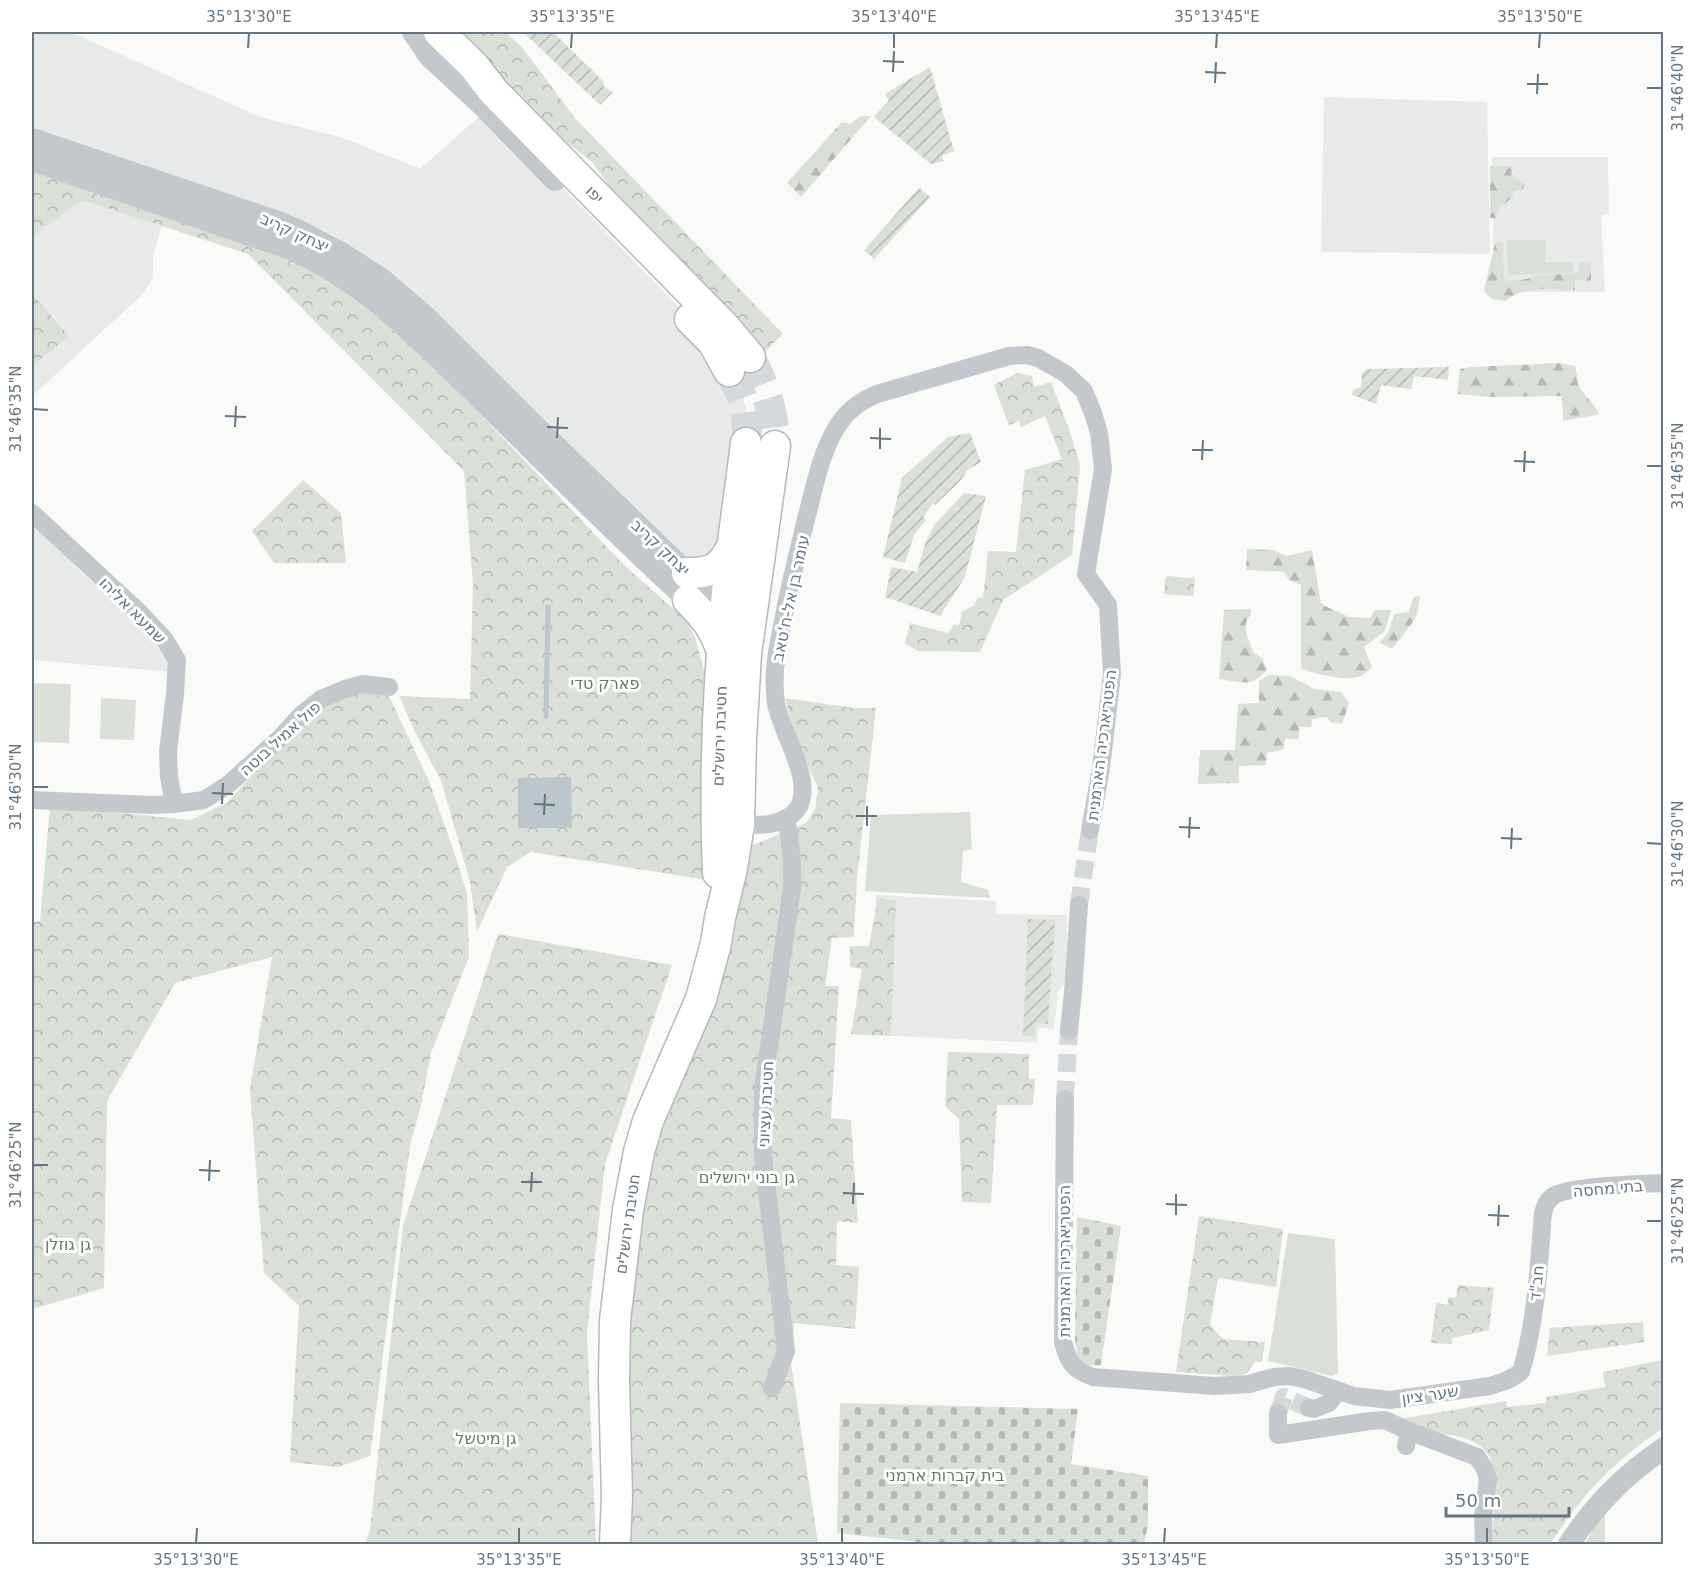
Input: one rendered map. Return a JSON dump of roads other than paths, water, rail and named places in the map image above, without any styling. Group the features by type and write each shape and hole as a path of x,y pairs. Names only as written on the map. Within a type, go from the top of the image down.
{"highway":[{"name":"יפו","path":"438,32 724,326 740,364 712,342 555,180 438,32"},
{"path":"723,655 715,632 687,586 721,564 732,547 761,445 735,601"},
{"path":"732,547 735,601"},
{"name":"חטיבת ירושלים","path":"615,1545 617,1497 615,1322 628,1210 639,1152 648,1121 701,999 731,873 718,737 723,655 735,601"},
{"name":"חטיבת ירושלים","path":"728,824 746,654 735,601"}],"street":[{"name":"יפו","path":"413,32 430,57 483,106 555,180"},
{"name":"יצחק קריב","path":"32,139 233,206 297,230 324,243 383,280 426,316 535,426 705,606 735,601"},
{"name":"יצחק קריב","path":"32,160 288,248 312,258 354,284 427,347 570,488 687,586"},
{"name":"הפטריארכיה הארמנית","path":"877,394 1009,356 1027,355 1038,358 1066,374 1084,391 1099,433 1103,469 1086,574 1108,605 1112,674 1101,768 1090,830"},
{"name":"עומר בן אל-ח'טאב","path":"786,818 798,808 802,794 801,775 776,704 775,659 794,565 820,465 834,431 846,413 860,401 877,394"},
{"name":"שמעא אליהו","path":"32,513 138,611 165,640 177,660 176,694 168,751 169,777 174,804"},
{"name":"פול אמיל בוטה","path":"32,800 152,805 204,800 229,784 280,738 301,715 321,699 363,684 389,687"},
{"path":"728,824 761,825 777,823 786,818"},
{"name":"חטיבת עציוני","path":"772,1388 786,1351 763,1157 762,1114 764,1078 792,888 792,847 786,818"},
{"path":"1069,1031 1079,905"},
{"name":"הפטריארכיה הארמנית","path":"1065,1099 1062,1325 1066,1356 1071,1364 1081,1373 1093,1377 1215,1386 1249,1384 1274,1377 1289,1376 1337,1391"},
{"name":"בתי מחסה","path":"1553,1195 1614,1186 1664,1183"},
{"name":"חב\"ד","path":"1521,1372 1535,1299 1543,1213 1546,1203 1553,1195"},
{"name":"שער ציון","path":"1337,1391 1354,1396 1390,1400 1490,1386 1508,1380 1521,1372"},
{"path":"1309,1408 1314,1410 1329,1403 1337,1391"},
{"path":"1278,1413 1278,1435 1385,1420 1407,1439 1477,1457 1488,1479 1483,1516 1484,1545"},
{"path":"1569,1545 1596,1507 1611,1491 1664,1448"}],"waterway":[{"path":"546,716 548,607"}],"tunnel":[{"path":"750,357 768,400 775,446"},
{"path":"729,371 745,406 746,443"},
{"path":"1079,905 1090,830"},
{"path":"1065,1099 1069,1031"},
{"path":"1278,1413 1284,1397 1309,1408"}],"park label":[{"name":"פארק טדי","path":"605,683"},
{"name":"גן בוני ירושלים","path":"747,1177"},
{"name":"גן גוזלן","path":"68,1244"},
{"name":"גן מיטשל","path":"486,1438"},
{"name":"בית קברות ארמני","path":"945,1475"}]}
